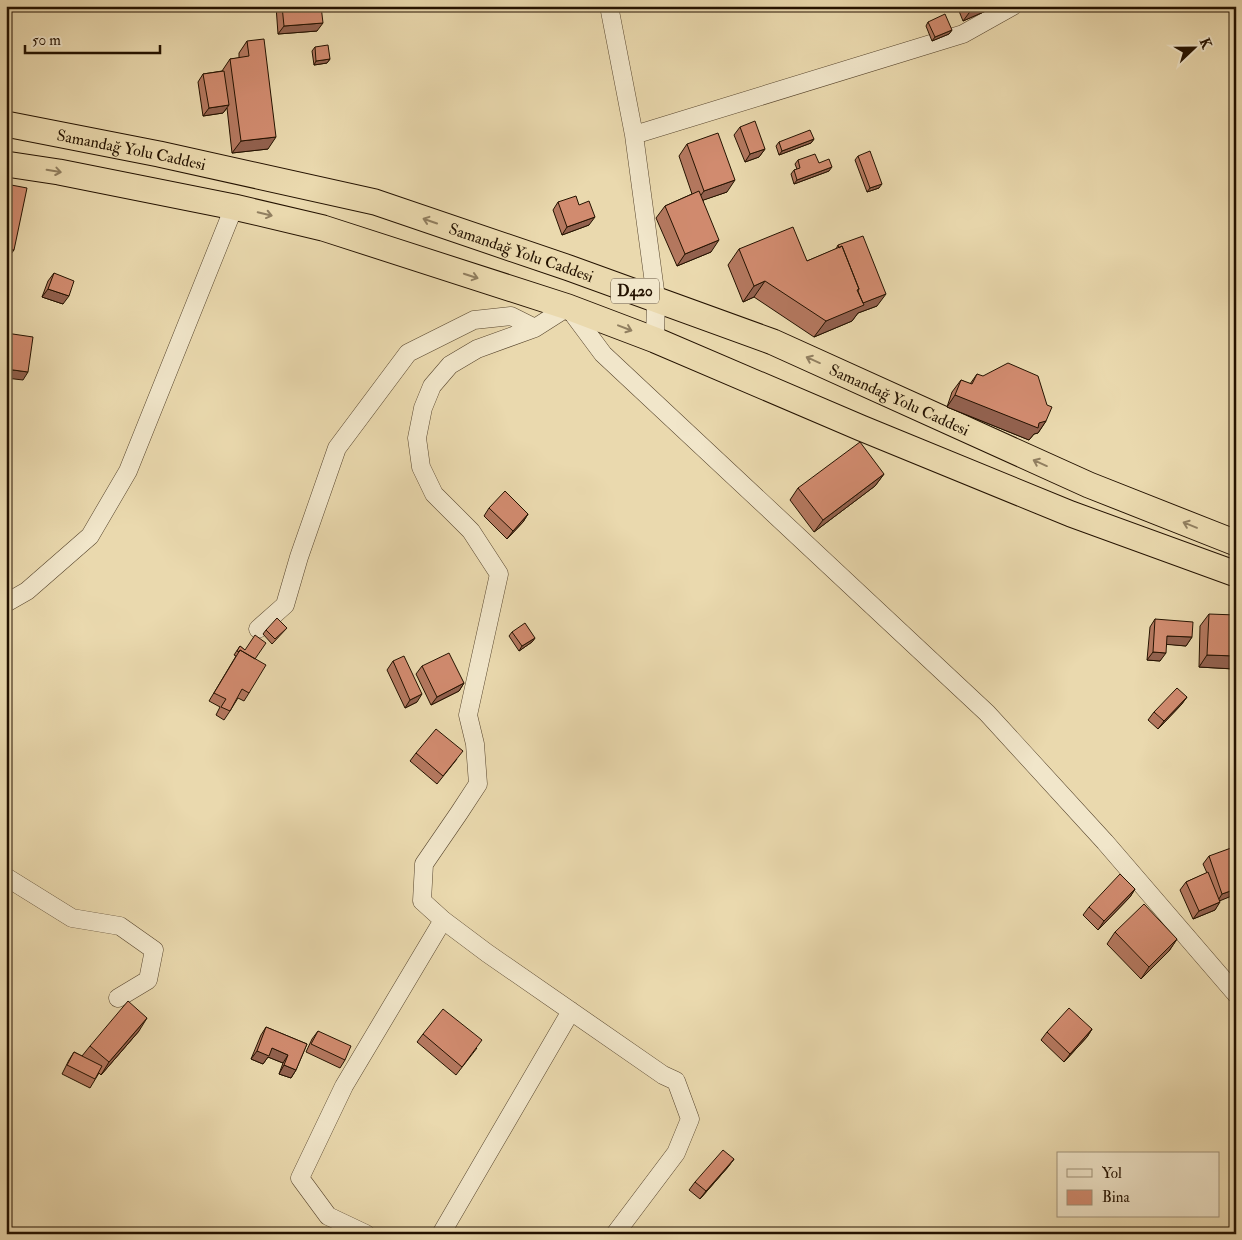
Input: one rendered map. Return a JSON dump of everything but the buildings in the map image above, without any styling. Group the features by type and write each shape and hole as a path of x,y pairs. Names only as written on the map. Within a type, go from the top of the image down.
{"highway":[{"name":"Samandağ Yolu Caddesi","path":"6,124 159,154 375,202 656,298 773,342 1088,485 1236,543"},
{"name":"D420","path":"6,164 59,172 234,207 323,228 568,307 656,340 861,428 1070,514 1236,574"}],"street":[{"path":"609,6 634,136 656,298 656,340"},
{"path":"634,136 964,34 1013,6"},
{"path":"6,603 27,591 90,536 128,471 234,207"},
{"path":"615,1234 676,1153 690,1119 676,1081 663,1075 488,953 422,902 424,864 478,784 475,744 468,715 499,574 471,531 434,494 421,466 417,438 423,408 432,386 450,365 477,349 535,328 568,307 602,354 987,713 1105,842 1236,994"},
{"path":"258,629 284,605 337,448 408,353 474,320 512,316 535,328"},
{"path":"6,877 72,918 120,926 154,950 148,980 118,998"},
{"path":"366,1234 328,1216 300,1178 344,1086 443,920"},
{"path":"441,1234 571,1011"}]}
